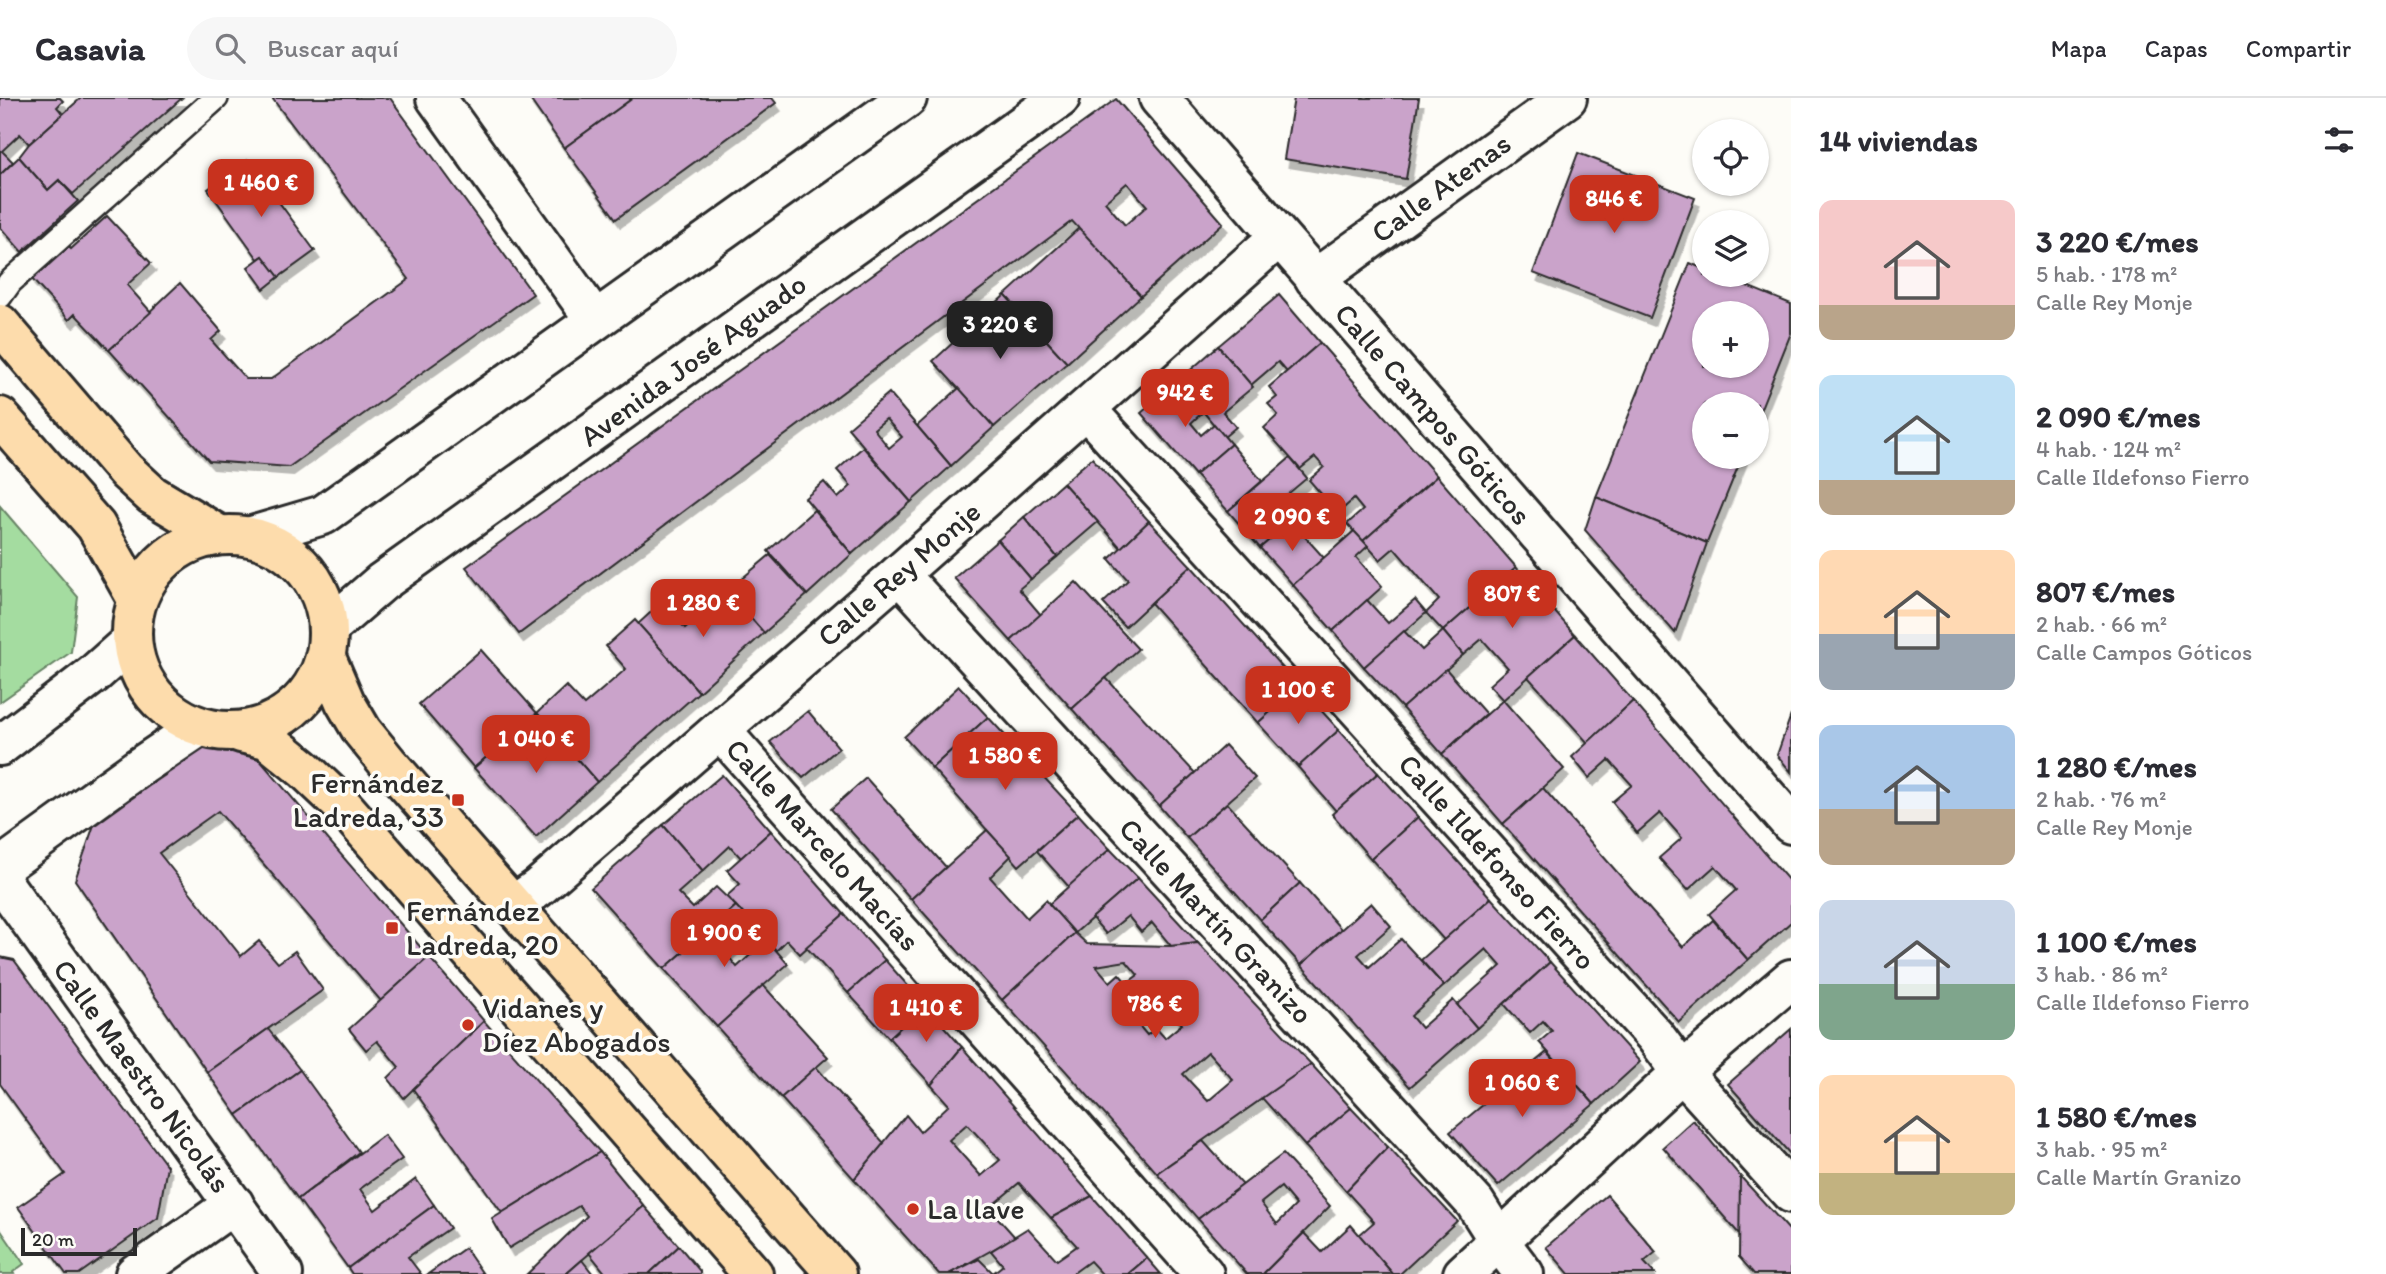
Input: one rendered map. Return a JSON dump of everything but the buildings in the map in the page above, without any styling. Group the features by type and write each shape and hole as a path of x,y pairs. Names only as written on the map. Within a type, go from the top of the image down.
{"highway":[{"path":"0,324 126,471 152,495 236,536 281,548 294,558 313,583 345,702 362,730 399,776 836,1274"},
{"path":"0,417 96,526 137,600"},
{"path":"236,536 191,543 148,576 137,600 130,642 143,676 156,696 170,711 199,727 267,740 305,769 343,806 752,1274"},
{"path":"241,733 268,724 294,708 314,685 329,643"}],"street":[{"path":"436,98 595,320"},
{"path":"236,536 323,514 906,98"},
{"name":"Avenida José Aguado","path":"329,643 382,582 1060,98"},
{"name":"Calle Campos Góticos","path":"1159,98 1791,824"},
{"name":"Calle Atenas","path":"1315,279 1567,98"},
{"name":"Calle Rey Monje","path":"514,905 538,888 721,731 1279,237"},
{"name":"Calle Ildefonso Fierro","path":"1086,409 1654,1036 1682,1072 1791,1193"},
{"name":"Calle Martín Granizo","path":"900,574 1475,1203 1524,1274"},
{"path":"0,746 94,674 130,642"},
{"path":"0,868 199,727"},
{"name":"Calle Marcelo Macías","path":"721,731 1204,1274"},
{"name":"Calle Maestro Nicolás","path":"0,879 283,1274"},
{"path":"1463,1274 1682,1072 1791,978"},
{"path":"135,1274 234,1204"}],"lane":[{"path":"0,296 10,282 215,98"}],"green space":[{"path":"0,506 78,597 71,652 0,702"},
{"path":"0,1229 24,1264 13,1272 14,1274 0,1274"}],"place":[{"name":"Fernández Ladreda, 33","path":"458,800"},
{"name":"Fernández Ladreda, 20","path":"392,928"},
{"name":"Vidanes y Díez Abogados","path":"468,1025"},
{"name":"La llave","path":"913,1209"}]}
